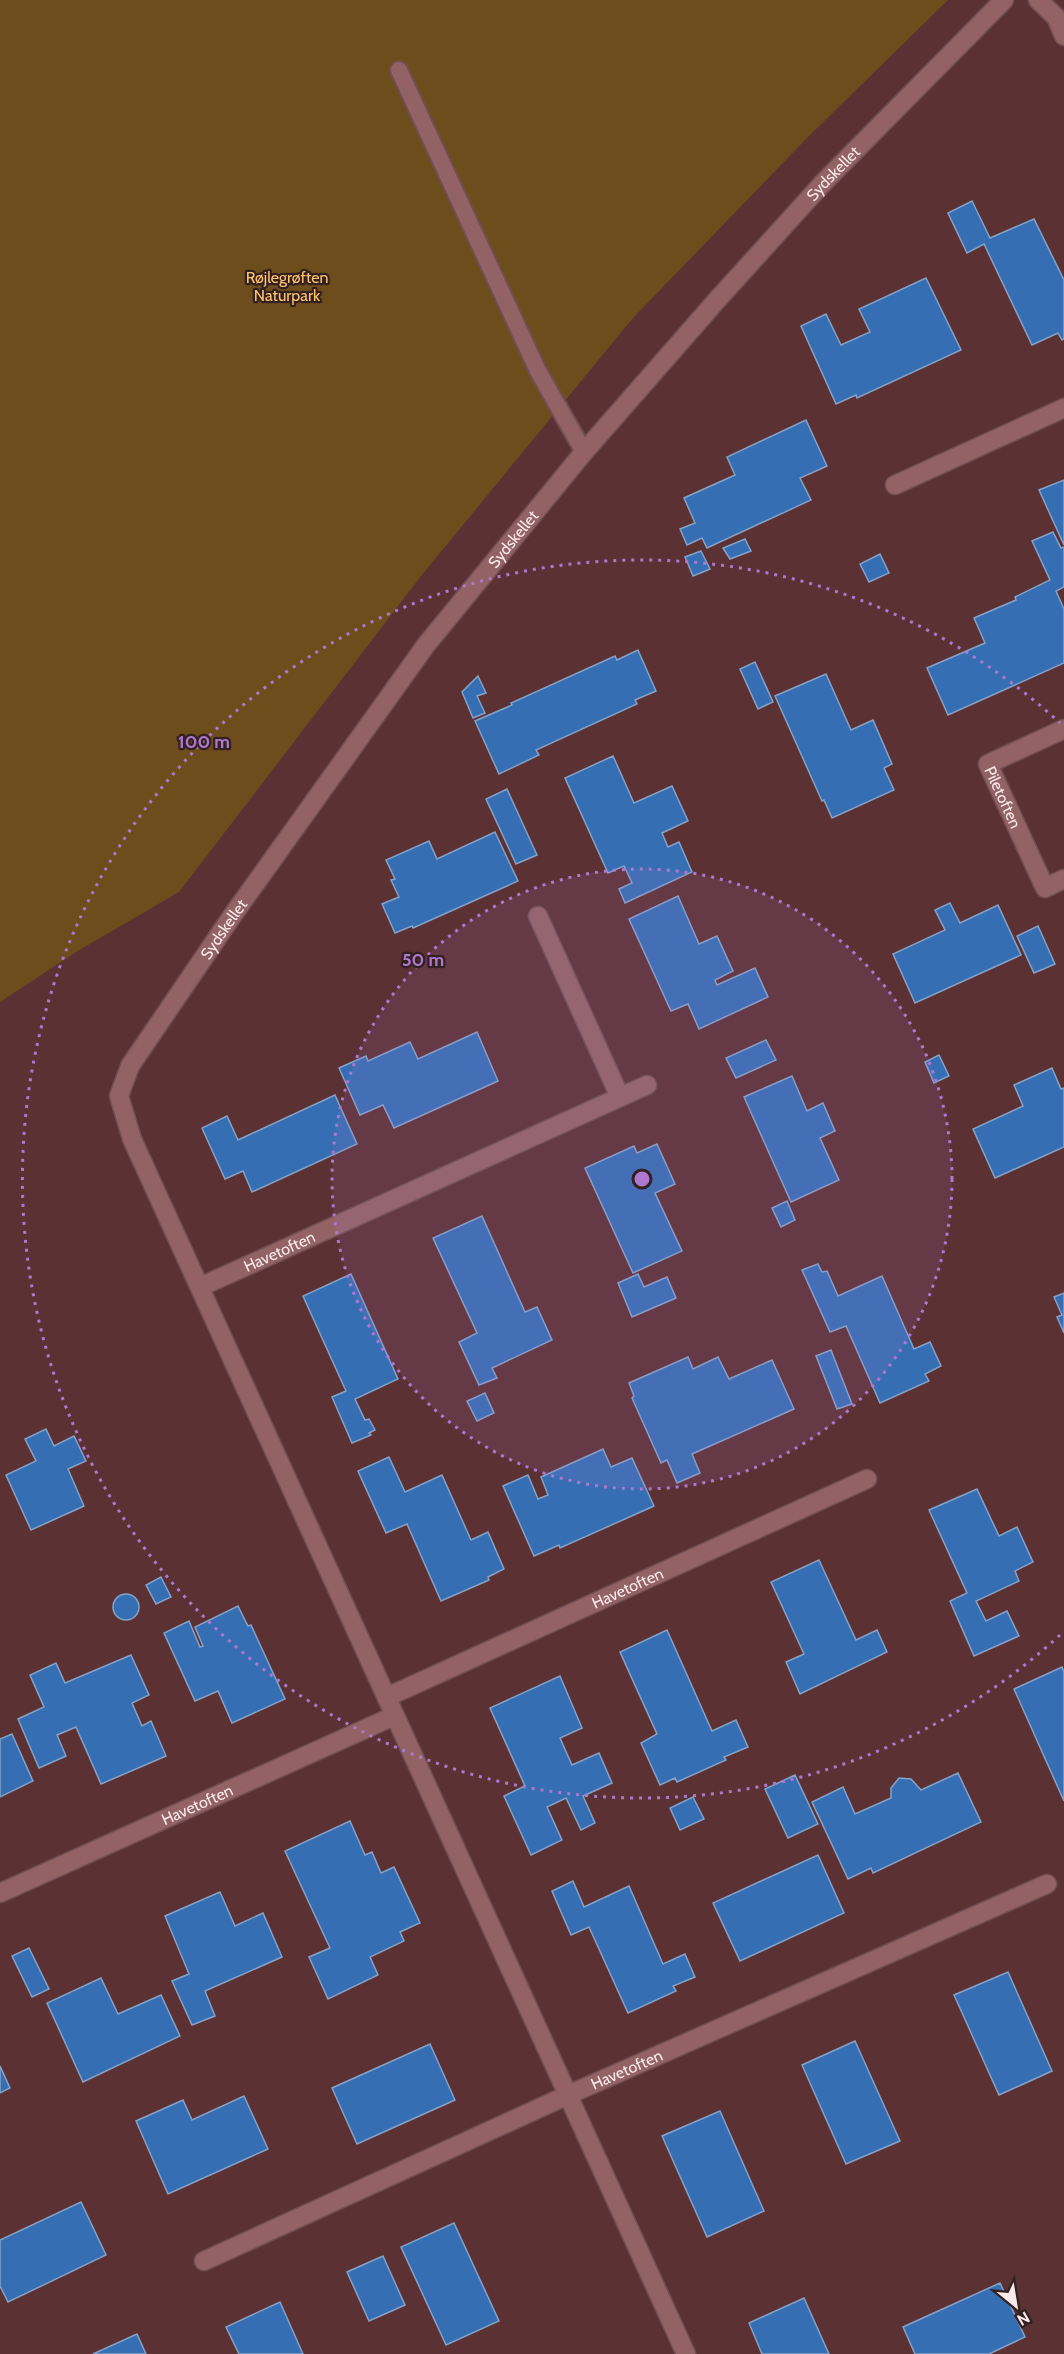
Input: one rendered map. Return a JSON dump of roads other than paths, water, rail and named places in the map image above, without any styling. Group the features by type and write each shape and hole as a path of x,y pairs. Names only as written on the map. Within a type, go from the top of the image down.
{"street":[{"name":"Sydskellet","path":"200,1287 132,1139 119,1096 130,1066 230,919 426,645 584,452 822,184 1004,0"},
{"path":"1038,0 1056,17 1064,36"},
{"path":"895,485 1064,408"},
{"name":"Piletoften","path":"1064,729 988,764 1045,888 1064,879"},
{"path":"538,916 620,1097"},
{"name":"Havetoften","path":"200,1287 647,1085"},
{"path":"200,1287 686,2354"},
{"name":"Havetoften","path":"387,1697 867,1479"},
{"name":"Havetoften","path":"0,1893 394,1716"},
{"name":"Havetoften","path":"204,2261 568,2095 1047,1884"}],"lane":[{"path":"399,70 538,371 584,452"}],"park label":[{"name":"Røjlegrøften Naturpark","path":"287,286"}]}
